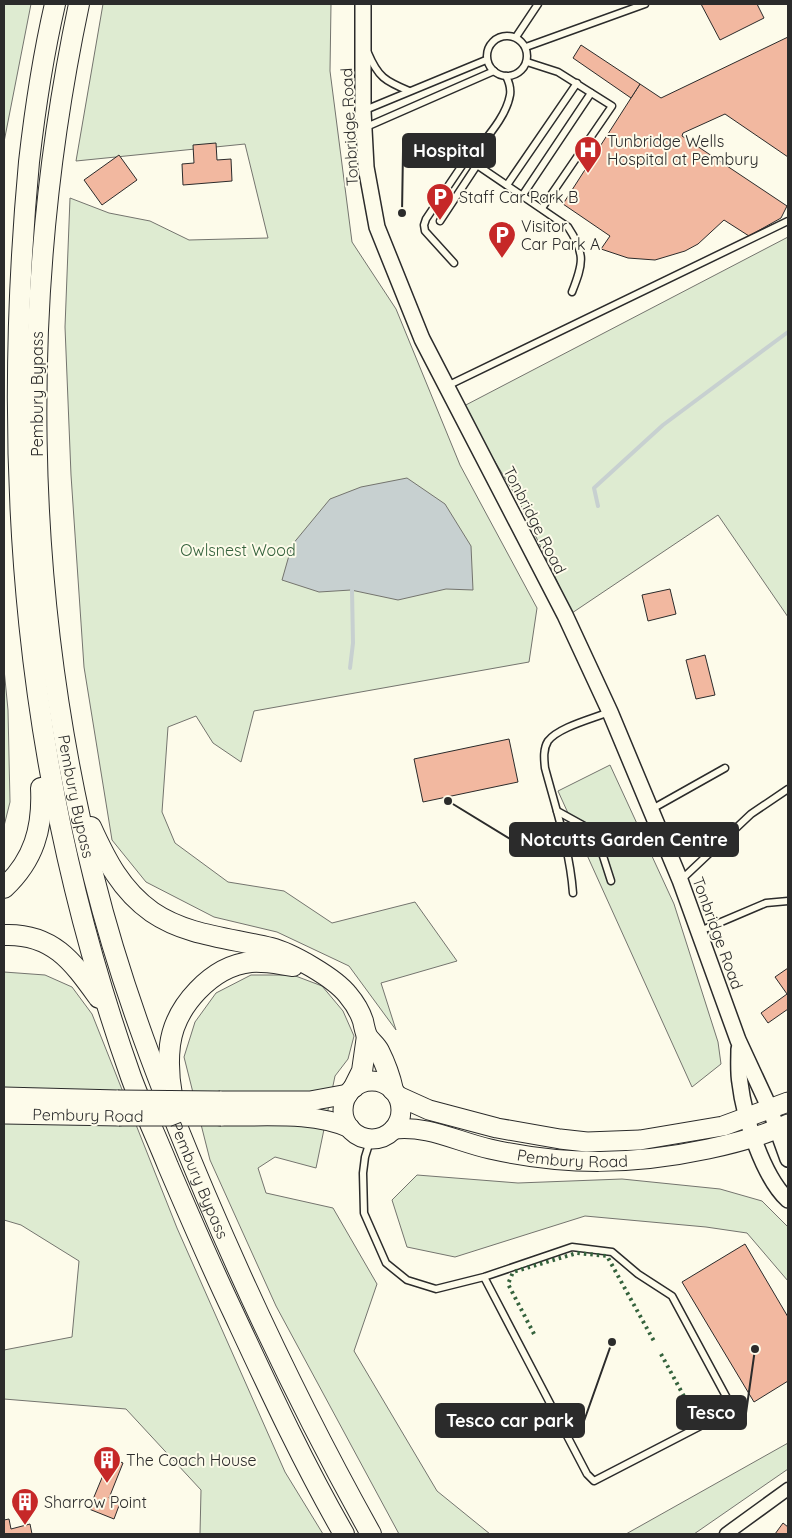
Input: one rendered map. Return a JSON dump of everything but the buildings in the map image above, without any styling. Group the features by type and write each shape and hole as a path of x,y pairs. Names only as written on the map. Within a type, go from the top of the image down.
{"highway":[{"name":"Pembury Bypass","path":"55,4 34,119 21,218 15,301 12,395 13,482 18,565 26,646 43,751 70,878 89,946 132,1079 208,1260 257,1364 344,1534"},
{"name":"Pembury Bypass","path":"79,4 57,122 45,222 38,302 35,398 37,485 42,564 50,642 74,791 94,878 111,939 157,1077 180,1135 228,1248 280,1358 371,1534"},
{"path":"4,888 27,859 40,828 42,810 40,783 43,751"},
{"path":"74,791 115,875 126,889 152,912 186,929 273,948 293,956 327,976 347,994 362,1019 367,1036 378,1050 396,1093"},
{"path":"4,935 35,938 51,944 79,970 112,1016"},
{"path":"180,1135 170,1081 170,1044 182,1012 191,999 212,978 249,962 272,961 290,966 310,967"},
{"path":"351,1091 362,1072 367,1036"}],"main road":[{"path":"374,1081 385,1084 396,1093 401,1104 401,1113 394,1129 379,1138 371,1138 359,1135 350,1128 344,1112 344,1103 351,1091 364,1082 374,1081"},
{"name":"Pembury Road","path":"220,1109 310,1101 351,1091"},
{"name":"Pembury Road","path":"396,1093 429,1110 497,1128 587,1142 620,1142 723,1126 788,1102"},
{"name":"Pembury Road","path":"4,1097 119,1108"},
{"name":"Pembury Road","path":"4,1114 119,1108 220,1109 334,1121 350,1128"},
{"name":"Pembury Road","path":"394,1129 407,1127 422,1129 489,1149 570,1162 609,1162 672,1156 754,1138 782,1127"}],"street":[{"name":"Tonbridge Road","path":"363,4 364,128 367,176 377,227 422,339 565,615 610,712 652,810 700,931 738,1040 770,1109 782,1127 788,1159"},
{"name":"Tonbridge Road","path":"738,1040 740,1084 754,1138 767,1174 788,1200"},
{"path":"733,1532 788,1489"}],"lane":[{"path":"516,37 538,4"},
{"path":"526,47 645,4"},
{"path":"504,35 516,37 526,47 527,62 519,73 506,76 494,71 486,60 487,51 493,41 504,35"},
{"path":"362,40 380,76 408,91"},
{"path":"364,111 486,60"},
{"path":"527,62 558,72 612,106 542,208"},
{"path":"364,128 494,71"},
{"path":"454,263 425,231 424,225 426,219 463,164 471,158 504,112 510,94 506,76"},
{"path":"507,185 577,83"},
{"path":"522,196 591,93"},
{"path":"471,158 477,165 568,227 576,238 581,255 581,270 572,292"},
{"path":"440,221 477,165"},
{"path":"446,386 788,221"},
{"path":"573,893 572,878 544,757 548,741 565,729 610,712"},
{"path":"652,810 725,768"},
{"path":"680,880 751,814 788,788"},
{"path":"557,811 586,828 602,853 611,881"},
{"path":"700,931 766,903 788,901"},
{"path":"371,1138 364,1156 364,1213 386,1263 407,1280 436,1289 484,1277 572,1247 612,1252 638,1274 672,1296 728,1400 712,1420 594,1481 588,1474 484,1277"}],"green space":[{"path":"4,4 31,4 4,142"},
{"name":"Owlsnest Wood","path":"103,4 331,4 330,71 352,242 396,309 460,465 537,608 529,662 254,711 241,762 213,743 196,716 168,727 162,812 175,843 228,882 284,891 332,923 415,902 457,961 381,983 396,1030 349,966 277,932 214,917 146,882 112,840 84,667 71,475 65,327 70,198 109,213 150,221 189,240 268,238 245,144 76,161"},
{"path":"788,237 788,617 718,515 572,613 520,503 462,407"},
{"path":"4,669 8,710 10,802 4,826"},
{"path":"610,765 674,904 718,1042 721,1064 692,1087 558,791"},
{"path":"4,972 45,975 72,987 92,1014 177,1228 285,1472 323,1534 200,1534 201,1490 126,1409 4,1399 4,1350 72,1337 79,1261 21,1225 4,1220"},
{"path":"251,975 293,975 322,986 343,1011 354,1036 348,1059 335,1076 316,1168 275,1157 258,1168 266,1193 333,1208 377,1284 354,1351 437,1491 490,1534 399,1534 276,1306 210,1160 184,1057 195,1022 216,993"},
{"path":"417,1175 518,1183 622,1179 720,1189 762,1201 788,1227 788,1281 747,1233 706,1227 585,1216 455,1257 407,1247 392,1200"},
{"path":"788,1443 788,1469 694,1534 626,1534"}],"shaded area":[{"path":"407,478 445,504 471,546 473,590 446,589 398,600 351,590 319,592 282,580 292,545 330,499 361,487"}],"waterway":[{"path":"598,506 594,488 663,425 788,332"},
{"path":"350,668 353,643 352,590"}],"hedge":[{"path":"534,1334 508,1284 513,1272 577,1253 607,1256 655,1343"},
{"path":"661,1354 693,1413"}],"place":[{"name":"Tunbridge Wells Hospital at Pembury","path":"588,174"},
{"name":"Hospital","path":"402,213"},
{"name":"Staff Car Park B","path":"440,221"},
{"name":"Visitor Car Park A","path":"502,259"},
{"name":"Notcutts Garden Centre","path":"448,801"},
{"name":"Tesco car park","path":"612,1342"},
{"name":"Tesco","path":"755,1349"},
{"name":"The Coach House","path":"107,1484"},
{"name":"Sharrow Point","path":"25,1526"}]}
